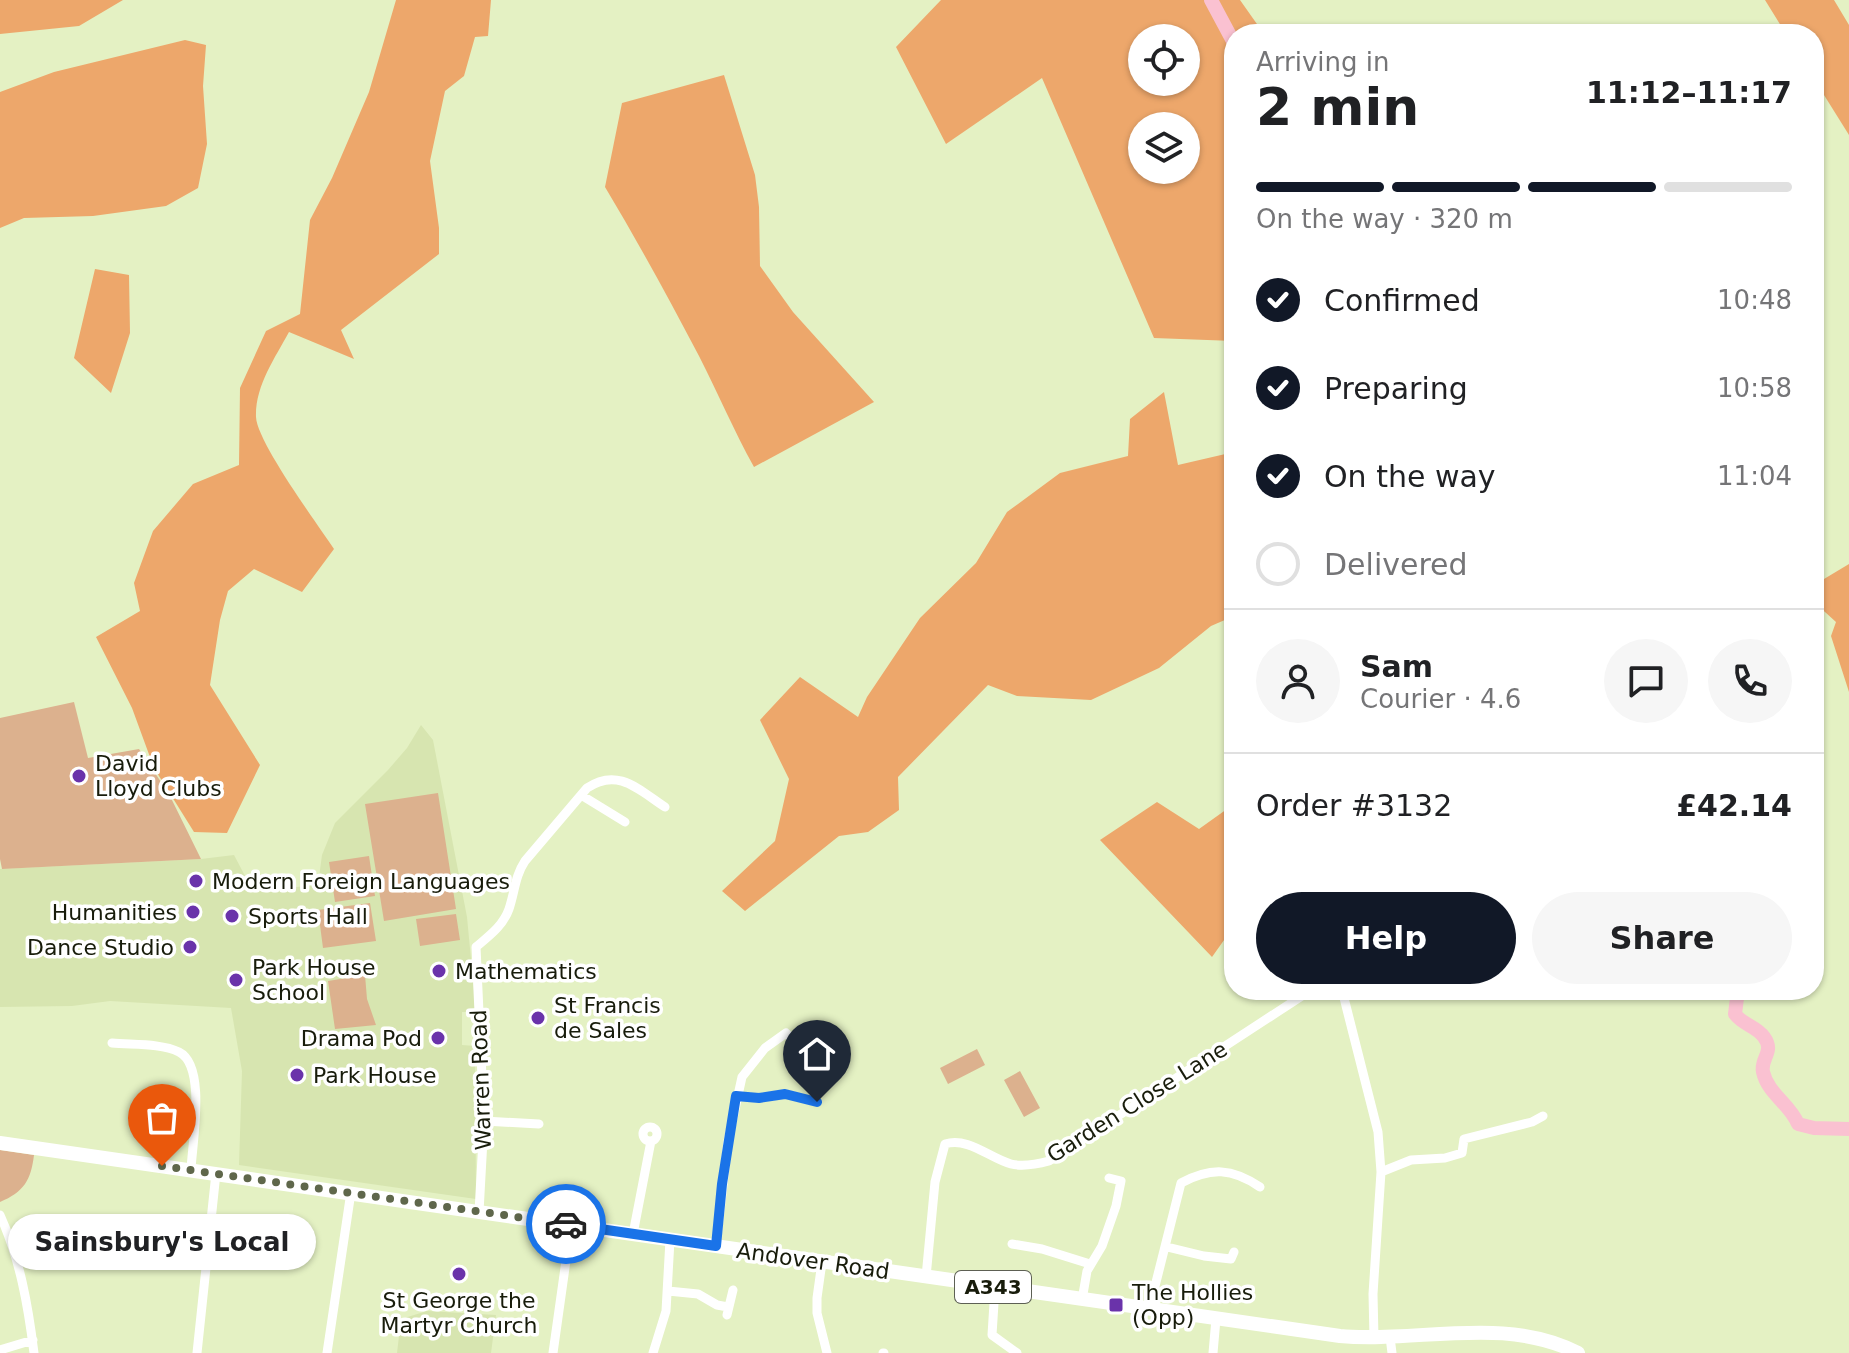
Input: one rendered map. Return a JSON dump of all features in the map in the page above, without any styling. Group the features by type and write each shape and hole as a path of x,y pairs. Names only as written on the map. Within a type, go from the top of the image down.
{"main road":[{"name":"Andover Road","path":"0,1143 1340,1336 1515,1334 1545,1340 1578,1353"}],"street":[{"path":"625,822 581,795 598,780 622,780 665,807"},
{"name":"Warren Road","path":"479,1212 484,1121 476,947 499,927 505,917 517,873 525,861 581,795"},
{"name":"Garden Close Lane","path":"926,1277 935,1182 945,1144 964,1143 1010,1164 1049,1161 1296,1000"},
{"path":"1345,1000 1378,1132 1381,1172 1373,1294 1374,1338"},
{"path":"716,1246 722,1184 736,1096 742,1077 765,1048 786,1033 789,1036"},
{"path":"112,1043 170,1049 188,1059 197,1087 191,1170"},
{"path":"736,1096 759,1098 785,1094 817,1102"},
{"path":"1466,1164 1462,1153 1464,1139 1532,1122 1543,1116"},
{"path":"484,1121 539,1124"},
{"path":"633,1234 651,1141"},
{"path":"1381,1172 1411,1160 1445,1158 1462,1153"},
{"path":"1149,1310 1181,1183 1200,1173 1216,1171 1247,1178 1260,1187"},
{"path":"197,1353 216,1173"},
{"path":"1082,1300 1090,1264 1102,1246 1116,1206 1121,1181 1109,1178"},
{"path":"327,1353 351,1192"},
{"path":"0,1215 16,1256 34,1353"},
{"path":"553,1353 571,1225"},
{"path":"653,1353 661,1332 668,1291 670,1240"},
{"path":"1012,1244 1042,1249 1090,1264"},
{"path":"1167,1247 1231,1259 1234,1252"},
{"path":"16,1256 48,1255 123,1264"},
{"path":"822,1262 817,1313 827,1353"},
{"path":"995,1287 989,1338 1017,1353"},
{"path":"668,1291 698,1294 728,1311 733,1290"},
{"path":"1213,1353 1216,1319"},
{"path":"1390,1337 1392,1353"},
{"path":"0,1350 33,1340"}],"shaded area":[{"path":"0,0 123,0 79,26 0,34"},
{"path":"396,0 491,0 488,36 475,37 464,76 445,91 430,161 439,228 439,254 341,330 354,359 289,332 262,383 256,417 259,429 277,463 334,549 302,592 254,569 228,591 220,620 210,685 260,765 227,833 194,832 154,768 132,708 96,637 140,611 134,583 153,531 193,484 239,465 240,388 266,331 300,314 310,220 369,92"},
{"path":"941,0 1240,0 1257,24 1224,24 1224,341 1154,338 1042,78 946,144 896,47"},
{"path":"1765,0 1834,0 1849,25 1849,135 1824,95 1824,24 1780,24"},
{"path":"185,40 206,45 203,86 207,144 198,188 166,206 93,216 24,218 0,228 0,92 54,72"},
{"path":"724,75 755,175 760,266 793,312 874,402 754,467 688,335 605,187 622,103"},
{"path":"95,269 129,275 130,333 111,393 74,358"},
{"path":"1164,392 1178,465 1224,454 1224,620 1211,626 1159,668 1091,700 1017,696 988,685 898,777 899,810 868,832 839,836 745,911 722,891 775,841 789,779 760,720 800,677 858,717 867,697 920,618 976,563 1007,512 1060,473 1128,456 1130,419"},
{"path":"1849,564 1849,692 1831,636 1836,622 1824,611 1824,579"},
{"name":"David Lloyd Clubs","path":"74,702 88,758 139,749 169,794 201,859 2,869 0,718"},
{"name":"Park House School","path":"421,725 433,740 467,917 476,1012 462,1012 462,1045 475,1046 476,1199 239,1165 242,1071 231,1008 110,1001 72,1006 0,1007 0,869 234,855 253,891 318,885 322,855 335,823 388,770"},
{"path":"438,793 456,909 384,921 365,804"},
{"path":"1157,802 1199,829 1224,811 1224,940 1212,957 1100,840"},
{"path":"369,856 375,896 335,902 329,862"},
{"path":"370,903 376,941 323,948 318,910"},
{"path":"456,914 460,940 420,946 416,919"},
{"path":"365,975 367,999 376,1025 335,1029 328,981"},
{"path":"977,1049 985,1065 948,1084 940,1068"},
{"path":"1020,1071 1040,1108 1024,1117 1004,1080"},
{"path":"0,1150 34,1155 25,1184 0,1202"},
{"path":"427,1311 496,1315 491,1353 397,1353 401,1319"}],"waterway":[{"path":"1211,0 1224,24"},
{"path":"1737,1000 1735,1014 1757,1030 1767,1042 1768,1051 1763,1067 1766,1080 1798,1124 1814,1128 1849,1129"}],"way so far":[{"path":"162,1166 566,1224"}],"place":[{"name":"David Lloyd Clubs","path":"79,776"},
{"name":"Modern Foreign Languages","path":"196,881"},
{"name":"Humanities","path":"193,912"},
{"name":"Sports Hall","path":"232,916"},
{"name":"Dance Studio","path":"190,947"},
{"name":"Mathematics","path":"439,971"},
{"name":"Park House School","path":"236,980"},
{"name":"St Francis de Sales","path":"538,1018"},
{"name":"Drama Pod","path":"438,1038"},
{"name":"Park House","path":"297,1075"},
{"name":"Sainsbury's Local","path":"162,1166"},
{"name":"St George the Martyr Church","path":"459,1274"},
{"name":"The Hollies (Opp)","path":"1116,1305"}],"route":[{"path":"566,1224 716,1246 736,1096 759,1098 785,1094 817,1102"}]}
